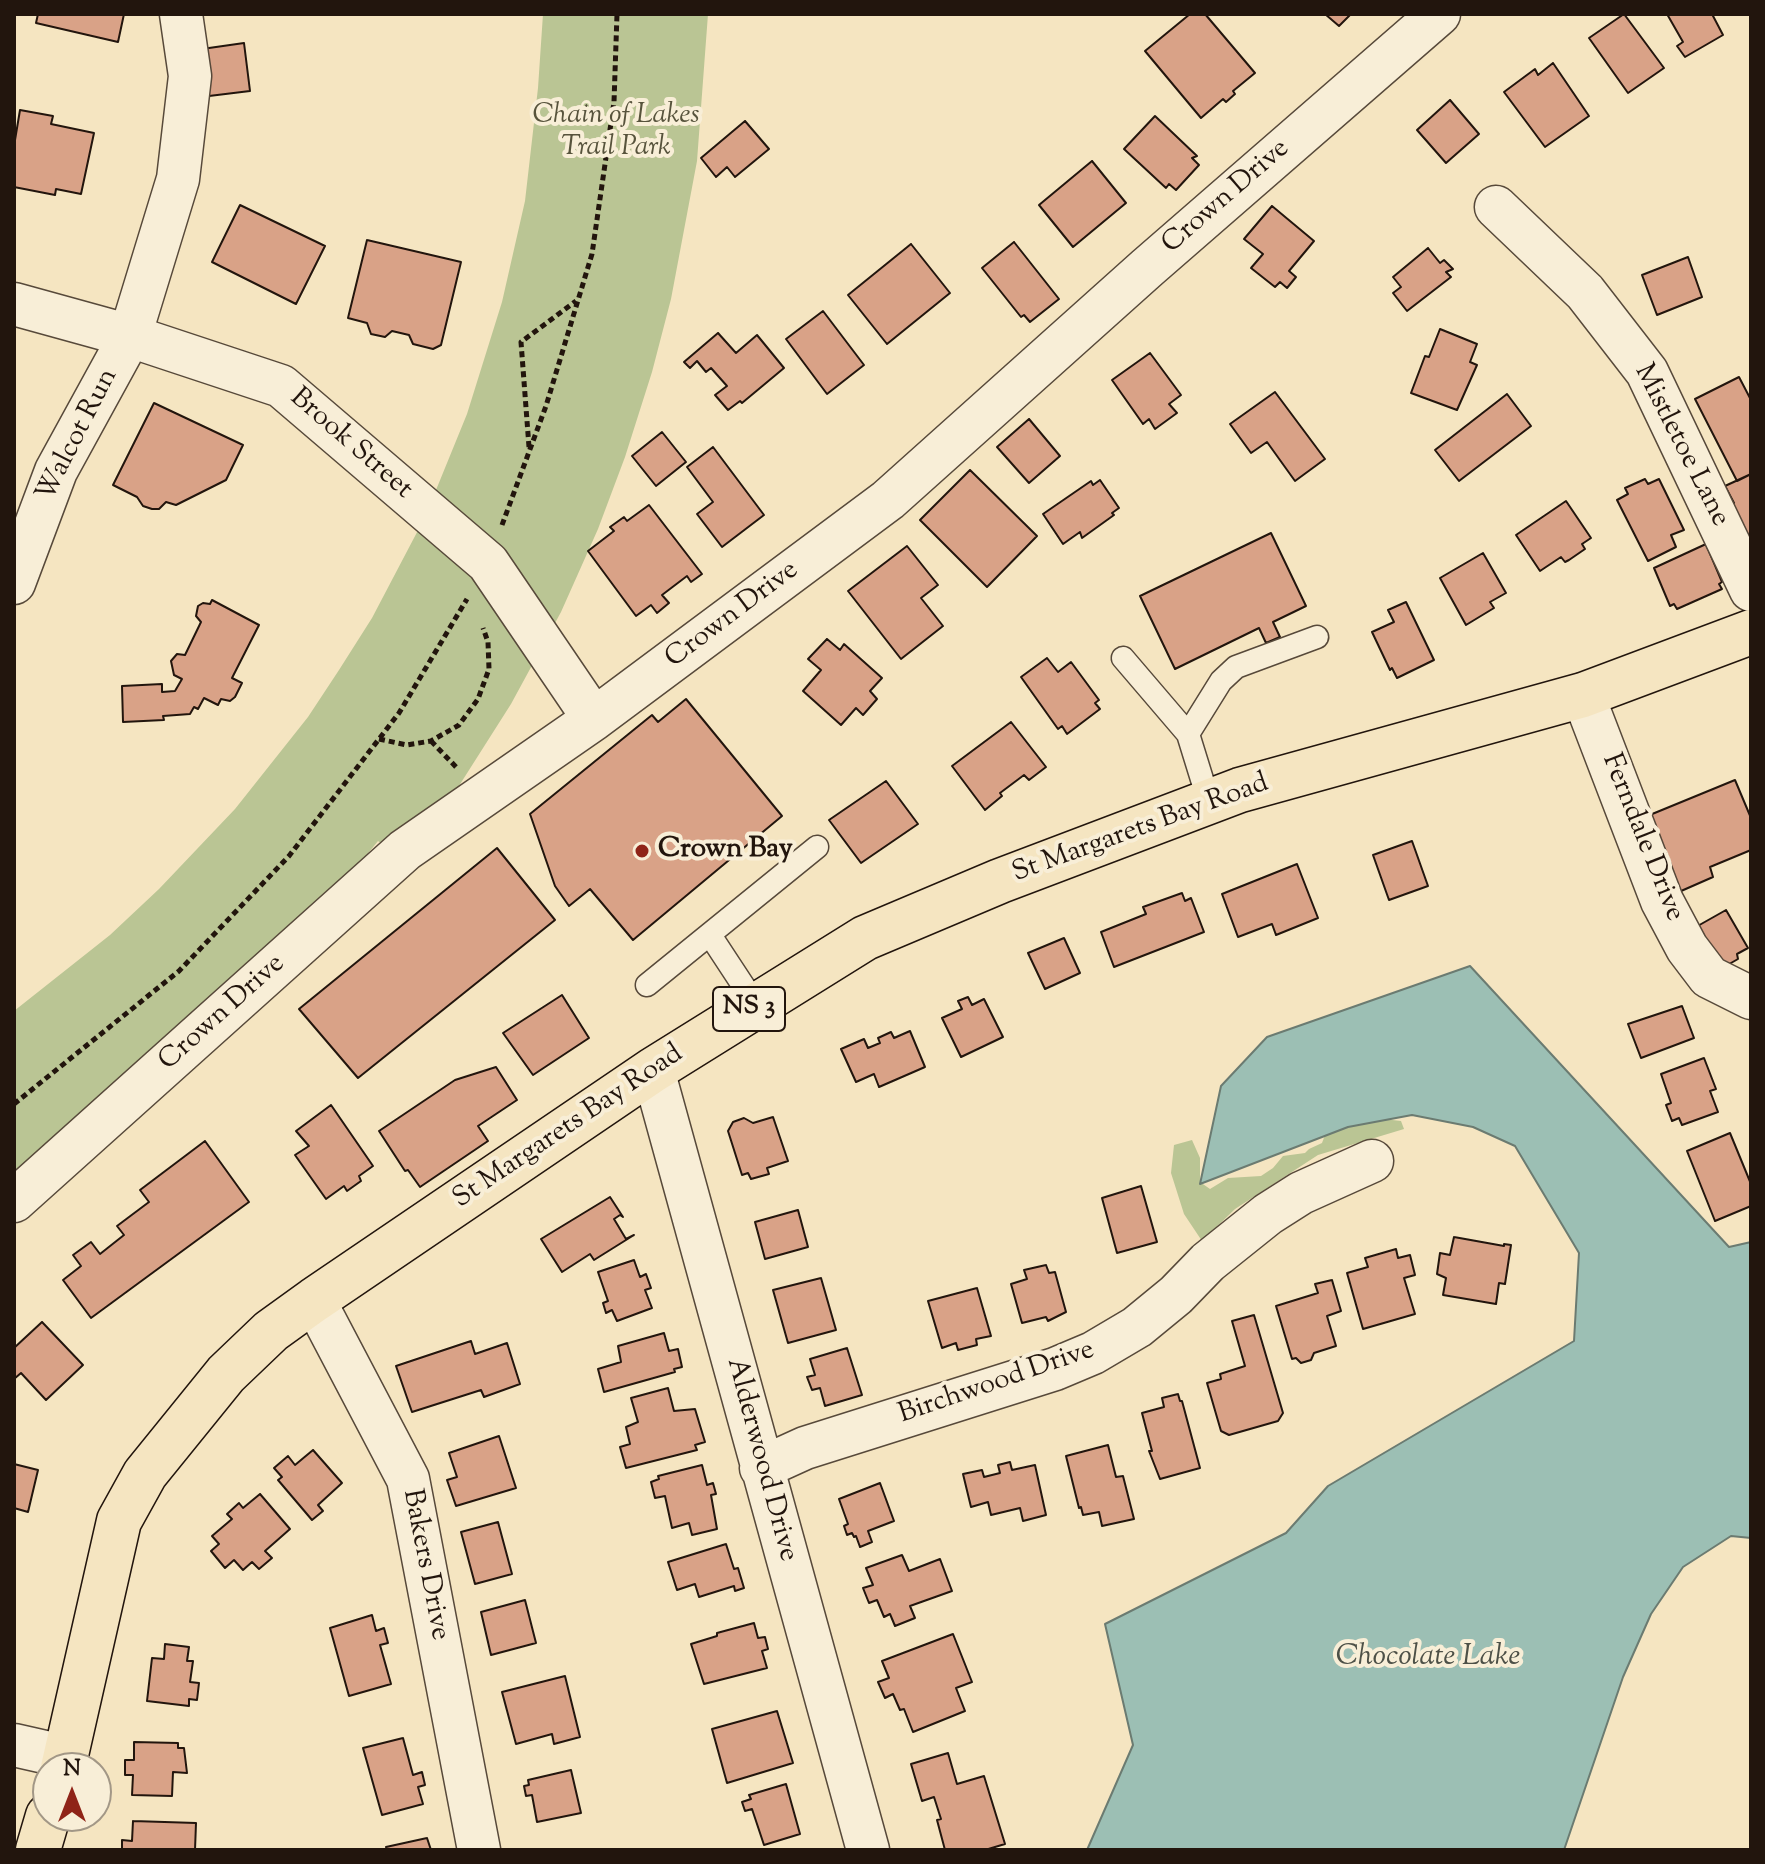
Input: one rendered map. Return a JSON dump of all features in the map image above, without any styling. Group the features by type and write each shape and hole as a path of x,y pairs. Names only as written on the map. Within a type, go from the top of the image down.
{"main road":[{"name":"St Margarets Bay Road","path":"67,1752 119,1521 145,1474 226,1374 271,1331 314,1300 653,1070 865,938 1000,881 1240,790 1583,695 1751,632"}],"street":[{"name":"Walcot Run","path":"14,583 56,471 130,336 178,179 190,76 181,14"},
{"name":"Crown Drive","path":"14,1201 405,850 594,719 888,500 1439,14"},
{"name":"Mistletoe Lane","path":"1496,207 1585,292 1647,372 1751,590"},
{"name":"Brook Street","path":"14,304 130,336 281,386 479,579 594,719"},
{"name":"Ferndale Drive","path":"1583,695 1662,901 1687,948 1709,977 1751,998"},
{"name":"Alderwood Drive","path":"653,1070 868,1850"},
{"name":"Birchwood Drive","path":"761,1468 805,1448 1055,1369 1093,1353 1137,1327 1176,1295 1208,1262 1268,1214 1301,1193 1372,1161"},
{"name":"Bakers Drive","path":"314,1300 408,1479 479,1850"},
{"path":"14,1745 35,1752"}],"lane":[{"path":"1188,734 1221,681 1236,667 1317,637"},
{"path":"1123,658 1188,734 1209,802"},
{"path":"647,985 817,847"},
{"path":"710,935 756,1005"}],"path":[{"path":"14,1104 179,971 289,856 399,713 479,579 529,452 592,254 614,102 617,14"},
{"path":"529,452 521,342 578,299"},
{"path":"474,607 479,579"},
{"path":"379,739 407,745 431,741 459,725 478,699 489,669 488,642 479,619"}],"green space":[{"name":"Chain of Lakes Trail Park","path":"543,14 708,14 697,161 671,299 625,457 598,529 561,612 511,704 457,789 404,861 378,841 329,901 14,1176 14,1011 110,935 235,809 308,717 339,670 372,618 425,517 467,414 502,302 525,201"},
{"path":"1375,1118 1401,1121 1404,1129 1318,1155 1235,1209 1202,1241 1184,1214 1171,1173 1174,1145 1192,1140 1200,1158 1200,1182 1210,1189 1228,1178 1261,1176 1283,1156 1305,1153 1322,1143 1325,1135 1357,1121"}],"water":[{"name":"Chocolate Lake","path":"1470,966 1729,1247 1751,1242 1751,1538 1731,1536 1683,1567 1651,1614 1623,1677 1564,1850 1087,1850 1133,1745 1105,1624 1286,1533 1328,1486 1574,1341 1579,1253 1515,1146 1473,1127 1412,1115 1348,1127 1200,1184 1221,1086 1267,1037"}],"building":[{"path":"38,14 124,14 118,42 36,23"},
{"path":"1190,14 1205,14 1255,73 1233,91 1235,94 1226,102 1223,99 1201,118 1145,51"},
{"path":"1325,14 1351,14 1339,26"},
{"path":"1624,14 1664,68 1628,93 1589,38"},
{"path":"1667,14 1712,14 1723,35 1685,57 1677,46 1683,42"},
{"path":"244,43 250,91 209,96 202,49"},
{"path":"1553,63 1589,116 1545,147 1504,92 1535,69 1538,75"},
{"path":"1450,100 1479,134 1446,163 1417,130"},
{"path":"20,110 53,116 51,124 94,133 81,194 56,189 55,195 14,187 14,146"},
{"path":"1155,116 1197,156 1192,158 1199,165 1176,190 1169,184 1166,188 1124,149"},
{"path":"745,121 769,149 735,177 727,167 716,177 701,158"},
{"path":"1092,161 1126,203 1073,247 1039,205"},
{"path":"240,205 325,246 296,304 212,262"},
{"path":"1272,206 1314,241 1289,271 1296,277 1287,288 1280,282 1275,287 1251,268 1263,254 1244,239"},
{"path":"367,240 461,262 441,345 433,349 413,344 409,335 392,331 385,337 371,334 367,323 348,318"},
{"path":"1014,242 1059,299 1030,322 1024,315 1021,317 982,268"},
{"path":"911,244 950,293 887,344 848,295"},
{"path":"1428,248 1440,263 1444,260 1453,269 1446,272 1451,277 1407,311 1393,293 1401,287 1393,277"},
{"path":"1688,257 1702,297 1657,315 1642,275"},
{"path":"823,311 864,365 827,394 786,339"},
{"path":"1440,329 1477,344 1470,362 1477,365 1457,410 1411,393 1425,356 1429,357"},
{"path":"718,333 736,353 757,335 784,368 742,403 740,401 728,410 715,395 727,386 711,368 706,372 697,361 690,368 684,362"},
{"path":"1150,353 1181,395 1169,404 1177,413 1155,429 1149,419 1143,424 1112,380"},
{"path":"1739,377 1751,400 1751,474 1737,481 1695,399"},
{"path":"1275,392 1325,459 1295,481 1267,442 1251,453 1230,424"},
{"path":"1507,394 1531,426 1459,481 1435,450"},
{"path":"154,403 243,445 226,480 176,505 166,502 159,509 143,506 137,497 113,485"},
{"path":"1029,419 1060,456 1029,483 997,447"},
{"path":"662,432 686,462 656,486 632,456"},
{"path":"713,447 764,515 722,547 697,514 713,502 687,467"},
{"path":"970,470 1037,536 987,587 920,520"},
{"path":"1751,474 1751,533 1743,537 1727,507 1734,503 1725,486"},
{"path":"1645,479 1648,484 1659,479 1684,530 1671,535 1676,547 1648,561 1617,500 1628,494 1625,488"},
{"path":"1100,480 1119,508 1082,538 1080,532 1063,544 1043,514 1091,481 1093,485"},
{"path":"1566,501 1591,538 1582,544 1585,549 1569,560 1565,562 1561,557 1540,571 1516,535"},
{"path":"649,505 702,574 691,582 687,576 662,595 669,603 657,613 651,605 636,616 588,551 614,531 610,527 624,517 627,521"},
{"path":"1271,533 1306,606 1273,622 1280,637 1266,643 1259,628 1175,669 1140,596"},
{"path":"1706,544 1722,589 1677,609 1674,604 1670,606 1654,568"},
{"path":"907,546 938,585 921,598 943,626 901,659 848,591"},
{"path":"1483,553 1506,593 1490,602 1494,608 1466,625 1440,578"},
{"path":"212,600 259,625 232,678 242,683 235,697 230,701 221,699 218,705 204,698 198,709 194,707 190,714 163,716 164,720 123,722 122,686 162,684 162,692 175,691 182,679 174,675 171,661 177,654 185,655 201,622 196,616 198,606 210,604"},
{"path":"1406,602 1434,660 1397,678 1372,632 1394,622 1388,610"},
{"path":"827,639 840,650 844,644 882,678 870,691 877,699 863,715 856,708 841,725 803,691 821,670 808,659"},
{"path":"1047,658 1058,672 1071,662 1099,700 1095,703 1100,709 1067,734 1062,726 1058,729 1021,677"},
{"name":"Crown Bay","path":"686,699 782,816 633,940 590,889 569,906 555,886 530,814 652,715 658,722"},
{"path":"1011,722 1046,767 1029,780 1024,775 1000,793 1002,796 985,810 952,766"},
{"path":"1735,780 1751,818 1751,850 1710,867 1713,877 1672,895 1640,819"},
{"path":"886,781 918,824 861,863 829,820"},
{"path":"1412,841 1428,886 1389,900 1373,855"},
{"path":"497,848 555,920 358,1078 299,1009"},
{"path":"1297,864 1318,918 1276,935 1272,924 1238,937 1222,894"},
{"path":"1182,893 1185,901 1191,898 1204,932 1114,967 1101,932 1146,914 1143,907"},
{"path":"1726,910 1748,948 1737,954 1738,959 1724,967 1687,932"},
{"path":"1064,938 1080,973 1045,989 1028,953"},
{"path":"562,995 589,1038 533,1075 503,1033"},
{"path":"968,997 972,1005 984,999 1003,1037 961,1057 942,1018 962,1009 958,1001"},
{"path":"1682,1006 1694,1038 1641,1058 1628,1024"},
{"path":"910,1031 925,1067 879,1087 874,1074 856,1082 841,1049 864,1039 868,1048 880,1043 878,1038 891,1032 894,1038"},
{"path":"1704,1058 1716,1089 1710,1091 1718,1112 1682,1125 1679,1118 1672,1121 1666,1105 1671,1103 1661,1074"},
{"path":"496,1067 517,1100 478,1126 488,1141 420,1187 408,1170 405,1171 379,1131 455,1080"},
{"path":"331,1105 373,1166 359,1176 361,1181 347,1191 344,1186 326,1199 295,1155 309,1146 296,1131"},
{"path":"773,1117 788,1161 767,1168 769,1174 751,1179 748,1173 742,1175 728,1131 733,1122 744,1118 753,1123"},
{"path":"1730,1133 1751,1184 1751,1206 1715,1221 1687,1151"},
{"path":"205,1141 249,1202 91,1318 63,1280 81,1266 73,1255 91,1242 100,1254 124,1235 117,1226 149,1202 140,1190"},
{"path":"1141,1186 1157,1242 1117,1253 1102,1198"},
{"path":"610,1197 623,1217 620,1215 614,1219 626,1239 634,1235 594,1260 590,1254 562,1272 541,1239"},
{"path":"798,1210 808,1247 765,1259 755,1222"},
{"path":"1454,1237 1511,1245 1505,1284 1499,1283 1496,1304 1443,1295 1446,1278 1437,1274 1440,1253 1450,1255"},
{"path":"1396,1249 1398,1258 1410,1255 1415,1275 1404,1278 1415,1314 1363,1329 1347,1273 1368,1267 1365,1258"},
{"path":"634,1260 640,1277 646,1274 651,1288 645,1290 652,1308 617,1321 612,1310 606,1313 603,1303 608,1301 598,1272"},
{"path":"1046,1265 1049,1273 1055,1272 1066,1312 1048,1321 1046,1317 1022,1323 1011,1284 1027,1279 1024,1270"},
{"path":"821,1278 836,1330 788,1343 773,1290"},
{"path":"1332,1280 1341,1311 1327,1316 1336,1346 1314,1353 1311,1360 1301,1363 1296,1358 1292,1359 1276,1306 1318,1293 1315,1284"},
{"path":"977,1288 991,1336 976,1339 977,1345 958,1350 956,1343 942,1348 928,1301"},
{"path":"1254,1315 1283,1413 1278,1421 1229,1435 1221,1431 1207,1383 1221,1379 1220,1374 1245,1366 1232,1321"},
{"path":"42,1322 83,1365 46,1400 21,1373 14,1379 14,1348"},
{"path":"664,1333 669,1351 678,1349 682,1367 674,1369 675,1372 604,1392 598,1369 621,1362 618,1346"},
{"path":"471,1341 475,1354 507,1343 520,1384 484,1397 481,1390 412,1412 396,1366"},
{"path":"847,1348 862,1395 825,1406 820,1388 812,1390 807,1377 815,1375 810,1359"},
{"path":"668,1388 674,1411 695,1409 705,1442 695,1445 697,1450 626,1468 620,1447 630,1444 626,1427 638,1422 631,1398"},
{"path":"1178,1394 1200,1468 1160,1479 1149,1451 1152,1451 1142,1413 1164,1407 1162,1398"},
{"path":"499,1436 516,1488 456,1506 447,1480 457,1477 449,1453"},
{"path":"1108,1445 1116,1477 1123,1476 1134,1519 1102,1526 1099,1512 1083,1515 1079,1508 1066,1456"},
{"path":"313,1450 342,1483 318,1505 323,1511 312,1520 278,1480 282,1477 274,1468 288,1456 295,1465"},
{"path":"1010,1462 1012,1470 1035,1465 1046,1515 1023,1521 1020,1508 991,1515 988,1502 971,1507 963,1474 982,1470 984,1477 1000,1473 998,1465"},
{"path":"14,1464 38,1470 28,1512 14,1508"},
{"path":"702,1465 707,1485 713,1483 716,1494 711,1495 717,1529 692,1535 689,1523 672,1528 665,1496 655,1498 651,1482 659,1479 658,1476"},
{"path":"880,1483 894,1521 868,1531 872,1542 860,1547 856,1536 852,1533 847,1535 844,1526 848,1524 839,1499"},
{"path":"260,1494 290,1529 265,1551 272,1558 259,1569 252,1562 243,1570 234,1560 225,1568 211,1551 219,1544 212,1536 232,1519 227,1514 239,1503 243,1508"},
{"path":"498,1522 512,1574 475,1584 461,1532"},
{"path":"726,1544 744,1588 735,1591 734,1586 699,1597 695,1584 677,1590 668,1562"},
{"path":"902,1555 909,1571 940,1559 952,1591 910,1606 915,1618 895,1626 890,1614 884,1617 877,1600 869,1603 863,1588 873,1585 866,1568"},
{"path":"525,1600 536,1643 491,1655 481,1612"},
{"path":"372,1615 376,1631 384,1628 388,1643 380,1645 391,1684 349,1696 330,1628"},
{"path":"754,1623 758,1638 765,1637 768,1649 762,1651 767,1668 704,1684 691,1644"},
{"path":"953,1634 972,1682 956,1688 965,1711 913,1732 904,1709 900,1710 893,1694 885,1698 878,1682 889,1678 882,1661"},
{"path":"165,1644 189,1647 187,1661 193,1661 190,1682 199,1683 197,1700 189,1699 189,1706 147,1701 152,1658 164,1659"},
{"path":"565,1676 580,1737 554,1744 552,1734 516,1744 502,1692"},
{"path":"777,1711 793,1763 727,1783 712,1729"},
{"path":"403,1738 413,1775 422,1772 425,1785 418,1787 423,1804 382,1815 363,1748"},
{"path":"134,1742 178,1743 178,1748 184,1748 187,1773 173,1772 172,1796 132,1795 133,1775 125,1775 125,1760 134,1760"},
{"path":"948,1753 957,1784 984,1776 1005,1844 985,1850 945,1850 934,1797 922,1801 911,1764"},
{"path":"571,1770 581,1813 537,1822 532,1795 526,1796 524,1786 529,1785 528,1780"},
{"path":"786,1784 800,1834 764,1845 752,1809 745,1811 742,1802 751,1799 749,1795"},
{"path":"133,1821 196,1823 195,1850 122,1850 122,1840 132,1841"},
{"path":"427,1838 431,1850 387,1850 386,1847"}],"place":[{"name":"Crown Bay","path":"642,851"}]}
